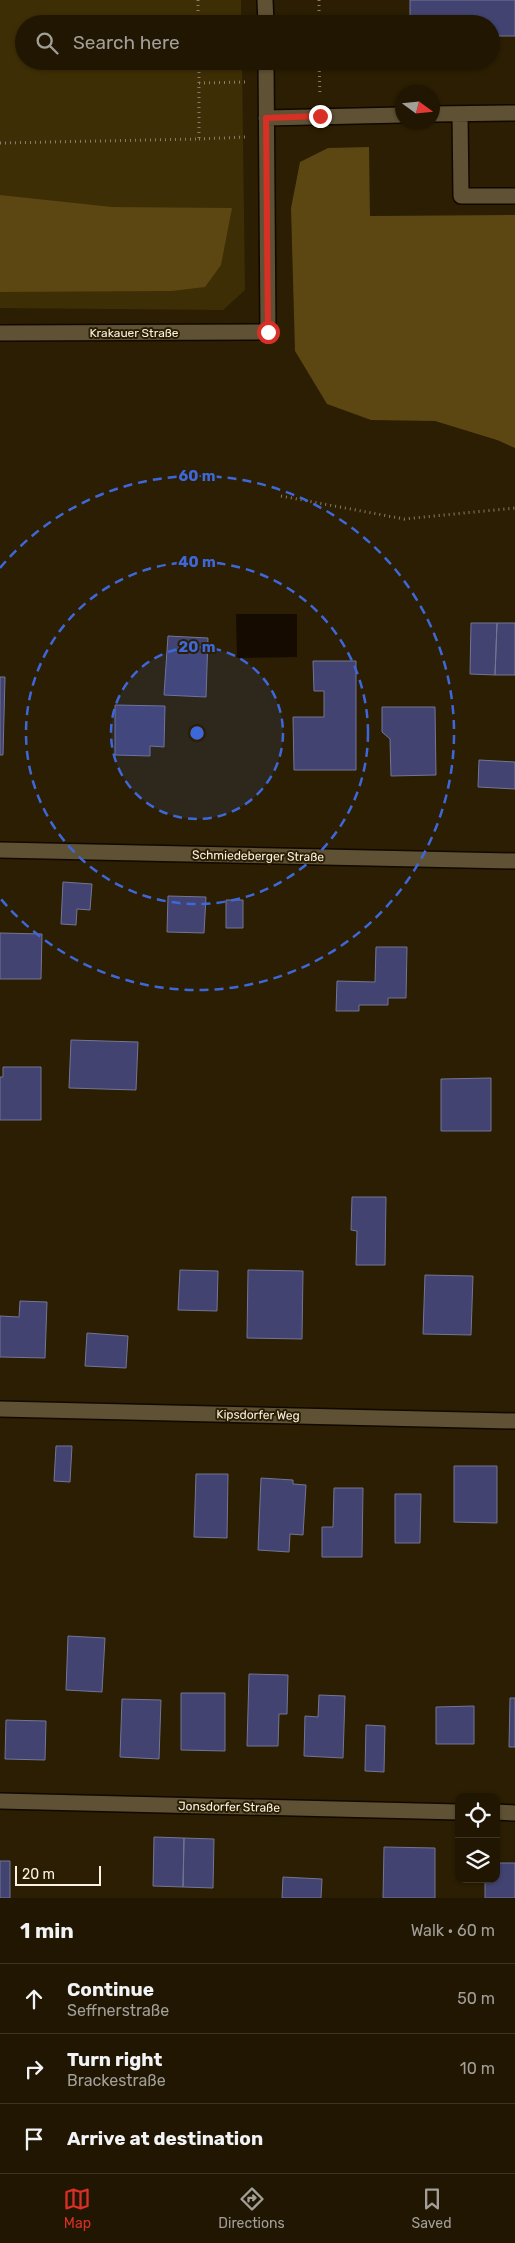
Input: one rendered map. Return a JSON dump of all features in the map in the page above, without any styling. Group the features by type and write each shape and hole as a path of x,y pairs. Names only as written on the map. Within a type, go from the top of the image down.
{"street":[{"path":"265,0 266,15"},
{"path":"266,70 266,136"},
{"path":"440,114 515,113"},
{"path":"460,114 461,196 515,196"},
{"path":"266,118 395,115"},
{"name":"Krakauer Straße","path":"0,334 268,332 266,136"},
{"name":"Schmiedeberger Straße","path":"0,850 515,861"},
{"name":"Kipsdorfer Weg","path":"0,1409 515,1421"},
{"name":"Jonsdorfer Straße","path":"0,1801 455,1812"},
{"path":"500,1812 515,1813"}],"path":[{"path":"198,0 198,15"},
{"path":"319,0 319,15"},
{"path":"199,70 199,139"},
{"path":"319,70 320,116"},
{"path":"199,83 266,82"},
{"path":"0,143 266,136"},
{"path":"281,496 404,519 515,508"}],"shaded area":[{"path":"0,0 241,0 241,15 15,15 15,70 242,70 245,290 223,310 0,308"},
{"path":"369,147 370,216 515,215 515,448 497,440 435,421 371,420 327,404 295,351 291,208 300,162 328,148"},
{"path":"0,195 112,207 232,208 221,265 205,287 172,291 0,292"},
{"path":"236,614 297,614 297,657 237,658"}],"building":[{"path":"410,0 515,0 515,36 500,36 500,15 410,15"},
{"path":"471,623 497,623 495,675 470,674"},
{"path":"497,623 515,623 515,675 495,675"},
{"path":"168,636 208,638 206,697 164,695"},
{"path":"313,661 356,661 356,770 294,770 293,717 324,717 324,691 314,691"},
{"path":"0,677 5,677 3,755 0,755"},
{"path":"115,705 165,706 164,747 150,746 150,756 115,755"},
{"path":"382,707 435,707 436,775 391,776 390,739 382,732"},
{"path":"479,760 515,762 515,789 478,787"},
{"path":"63,882 92,884 90,910 77,909 76,925 61,924"},
{"path":"168,896 206,897 204,933 167,932"},
{"path":"226,900 243,900 243,928 226,928"},
{"path":"0,933 42,934 41,979 0,979"},
{"path":"376,947 407,947 406,998 388,998 388,1005 359,1005 359,1011 336,1011 337,981 375,982"},
{"path":"71,1040 138,1042 136,1090 69,1088"},
{"path":"3,1067 41,1067 41,1120 0,1120 0,1077 3,1077"},
{"path":"491,1078 491,1131 441,1131 441,1079"},
{"path":"352,1197 386,1197 385,1265 356,1265 357,1231 351,1230"},
{"path":"180,1270 218,1271 217,1311 178,1310"},
{"path":"248,1270 303,1271 302,1339 247,1338"},
{"path":"425,1275 473,1276 471,1335 423,1334"},
{"path":"20,1301 47,1302 45,1358 0,1357 0,1316 19,1317"},
{"path":"87,1333 128,1336 126,1368 85,1366"},
{"path":"56,1446 72,1446 70,1482 54,1481"},
{"path":"454,1466 497,1466 497,1523 454,1522"},
{"path":"196,1474 228,1474 227,1538 194,1537"},
{"path":"261,1478 293,1480 293,1484 306,1485 303,1535 290,1534 289,1552 258,1550"},
{"path":"334,1488 363,1488 362,1557 322,1557 322,1527 333,1527"},
{"path":"395,1494 421,1494 420,1543 395,1543"},
{"path":"68,1636 105,1638 102,1692 66,1690"},
{"path":"249,1674 288,1675 287,1714 279,1714 278,1746 247,1746"},
{"path":"181,1693 225,1693 225,1751 181,1750"},
{"path":"319,1695 345,1696 343,1758 304,1756 305,1716 318,1717"},
{"path":"510,1698 515,1698 515,1747 509,1747"},
{"path":"122,1699 161,1700 159,1759 120,1757"},
{"path":"474,1706 474,1744 436,1744 436,1707"},
{"path":"6,1720 46,1721 45,1760 5,1759"},
{"path":"366,1725 385,1726 384,1772 365,1771"},
{"path":"154,1837 184,1838 183,1887 153,1886"},
{"path":"184,1838 214,1839 213,1888 183,1887"},
{"path":"384,1847 435,1848 435,1898 383,1898"},
{"path":"0,1861 10,1861 10,1898 0,1898"},
{"path":"500,1863 515,1863 515,1898 485,1898 485,1883 500,1883"},
{"path":"283,1877 322,1879 321,1898 282,1898"}],"route":[{"path":"268,332 266,118 320,116"}]}
